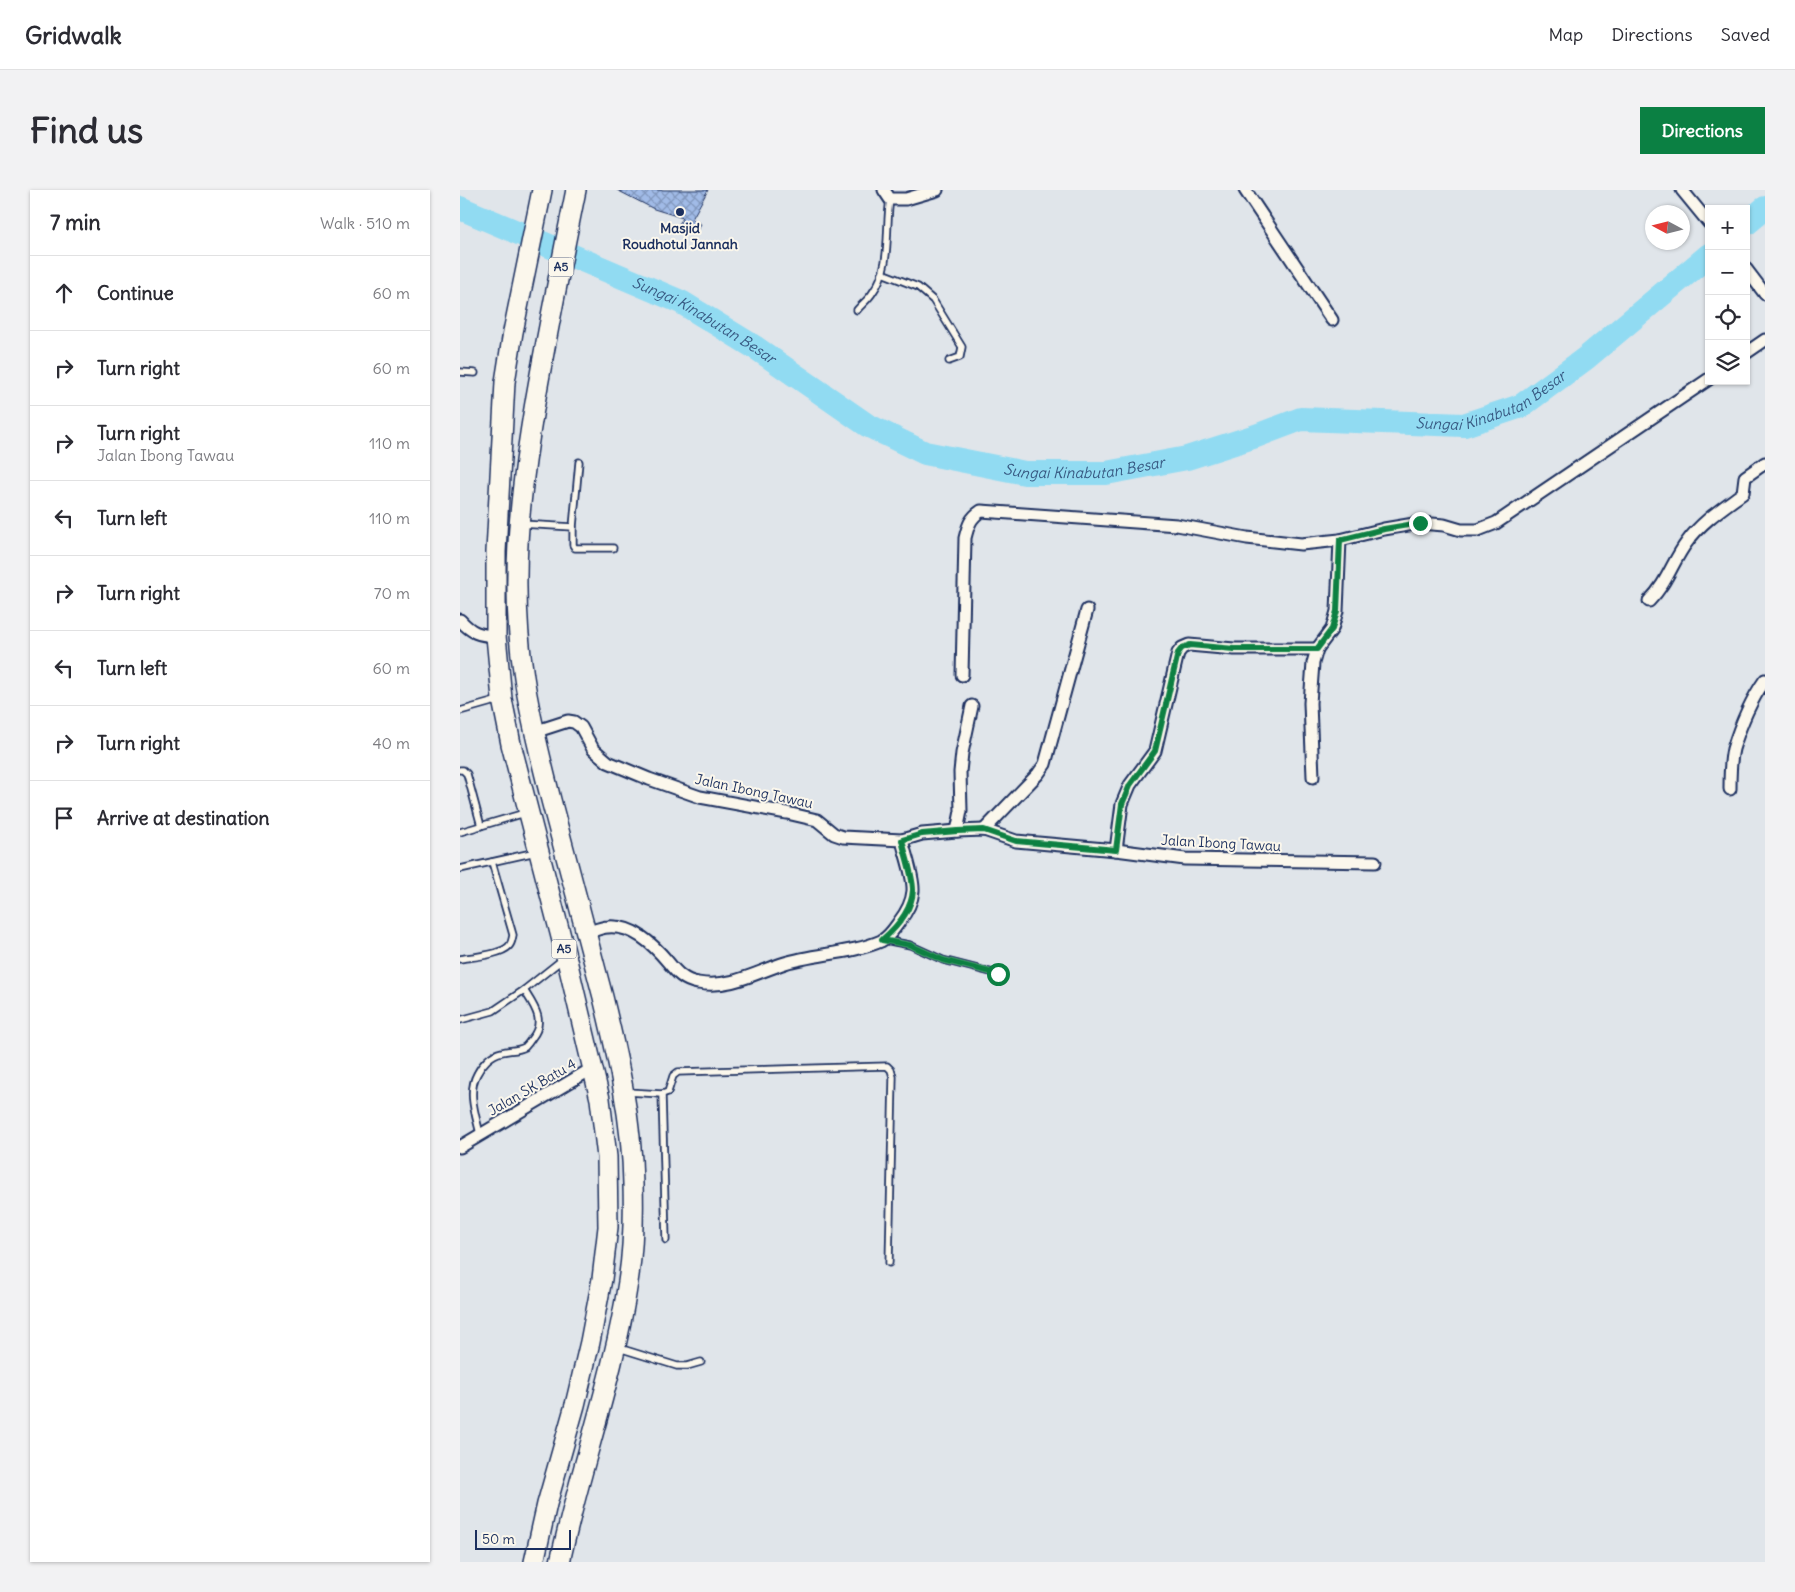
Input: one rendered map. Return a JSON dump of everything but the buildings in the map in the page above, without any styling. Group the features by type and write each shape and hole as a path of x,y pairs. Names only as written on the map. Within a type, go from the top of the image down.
{"highway":[{"name":"A5","path":"534,1562 547,1504 575,1405 590,1342 602,1279 608,1217 607,1157 593,1068 511,744 502,699 496,636 496,552 505,382 513,332 542,190"},
{"name":"A5","path":"560,1562 570,1513 599,1412 615,1347 628,1282 633,1225 632,1150 625,1092 587,933 534,732 523,675 520,636 518,590 519,524 528,444 576,190"},
{"path":"590,1342 615,1347"}],"street":[{"path":"887,195 906,199 938,190"},
{"path":"1245,190 1332,320"},
{"path":"1685,194 1705,218"},
{"path":"1750,274 1765,294"},
{"path":"1750,350 1765,340"},
{"path":"962,675 965,538 968,525 973,516 981,511 1177,525 1247,538 1301,544 1340,540 1384,529 1420,523 1444,525 1461,530 1478,530 1496,523 1705,382"},
{"path":"1649,601 1664,584 1687,542 1706,522 1743,493 1745,477 1765,463"},
{"path":"1312,777 1310,703 1313,663 1317,649 1332,629 1337,611 1340,540"},
{"path":"984,830 1038,774 1045,764 1087,610"},
{"path":"460,620 469,630 481,635 496,636"},
{"path":"1116,850 1122,804 1130,785 1155,751 1178,653 1182,648 1190,645 1234,649 1317,649"},
{"path":"1730,789 1730,766 1733,749 1745,718 1765,680"},
{"path":"957,831 961,811 960,772 962,753 972,706"},
{"name":"Jalan Ibong Tawau","path":"534,732 574,722 581,728 593,749 608,762 649,780 700,797 816,820 834,834 843,837 902,840 922,834 984,830 1016,841 1116,850 1185,859 1374,862"},
{"path":"587,933 607,927 622,928 634,932 655,947 679,975 699,983 738,980 785,963 822,954 860,948 882,940 903,918 910,904 913,890 902,840"},
{"name":"Jalan SK Batu 4","path":"460,1147 593,1068"}],"lane":[{"path":"857,310 874,292 882,273 887,248 887,195"},
{"path":"882,273 918,287 933,300 962,347 960,357 949,361"},
{"path":"460,372 475,372"},
{"path":"579,462 573,545 575,548 613,548"},
{"path":"519,524 573,527"},
{"path":"460,711 502,699"},
{"path":"460,770 467,774 481,826"},
{"path":"460,832 527,812"},
{"path":"460,869 538,852"},
{"path":"460,959 501,952 509,947 512,942 513,935 492,862"},
{"path":"882,940 910,945 943,960 998,974"},
{"path":"460,1020 493,1011 524,990 566,956"},
{"path":"480,1134 472,1098 476,1075 490,1057 500,1052 525,1047 536,1034 539,1027 540,1020 537,1011 524,990"},
{"path":"625,1092 662,1094 668,1092 673,1076 678,1072 887,1066 891,1070 893,1077 889,1262"},
{"path":"662,1094 666,1240"},
{"path":"615,1347 677,1366 687,1366 701,1362"}],"waterway":[{"name":"Sungai Kinabutan Besar","path":"460,208 681,302 756,348 867,425 925,453 1025,473 1106,473 1187,458 1256,436 1301,419 1464,425 1521,406 1586,358 1705,258"},
{"name":"Sungai Kinabutan Besar","path":"1750,221 1765,208"}],"place":[{"name":"Masjid Roudhotul Jannah","path":"680,212"}],"route":[{"path":"998,974 943,960 910,945 882,940 903,918 910,904 913,890 902,840 922,834 984,830 1016,841 1116,850 1122,804 1130,785 1155,751 1178,653 1182,648 1190,645 1210,648 1264,650 1317,649 1332,629 1337,611 1340,540 1384,529 1420,523"}]}
